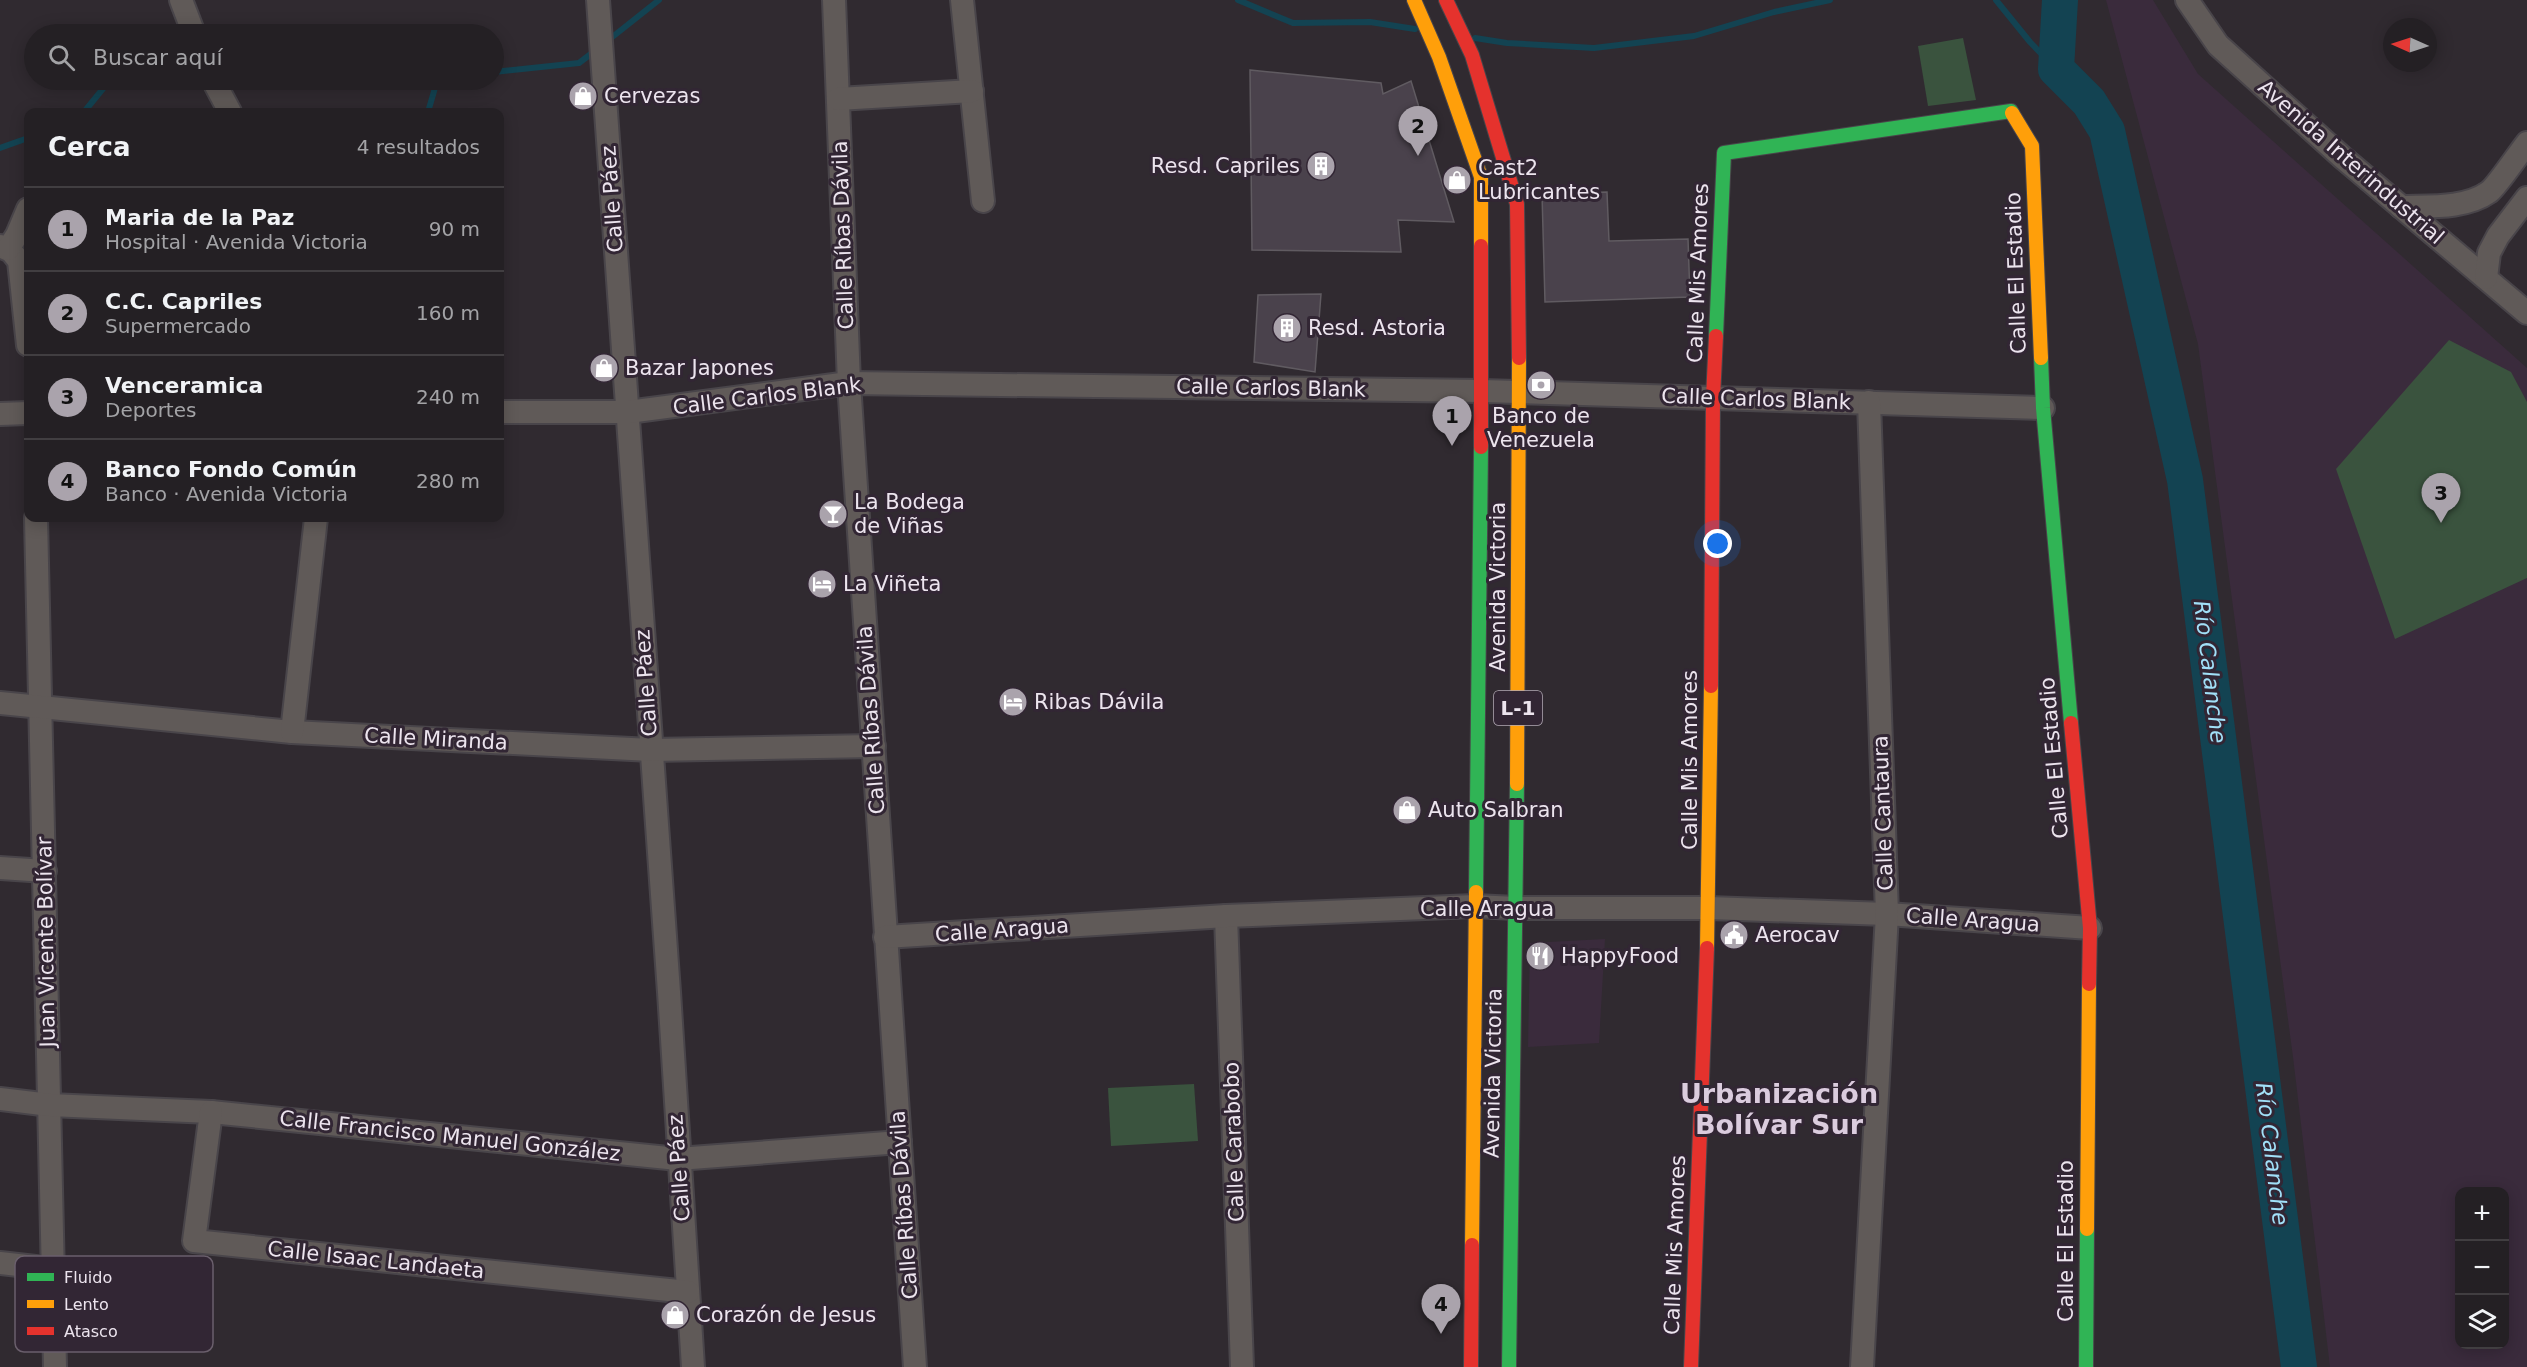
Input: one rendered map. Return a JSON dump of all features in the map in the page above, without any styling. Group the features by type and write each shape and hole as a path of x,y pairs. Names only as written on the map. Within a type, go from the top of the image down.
{"street":[{"path":"181,0 190,24"},
{"name":"Calle Ríbas Dávila","path":"834,0 849,383 915,1367"},
{"path":"962,0 984,201"},
{"name":"Avenida Interindustrial","path":"2187,0 2218,45 2342,157 2527,313"},
{"name":"Avenida Victoria","path":"1448,4 1473,55 1517,204 1520,392 1516,908 1509,1367"},
{"name":"Calle Páez","path":"598,5 669,992 693,1367"},
{"name":"Avenida Victoria","path":"1417,5 1439,57 1481,177 1482,391 1471,1367"},
{"path":"218,90 228,108"},
{"path":"838,99 972,91"},
{"name":"Calle Mis Amores","path":"1691,1367 1709,908 1713,398 1724,153 2011,111 2032,146"},
{"path":"2401,207 2446,205 2470,201 2491,191 2527,143"},
{"name":"Calle El Estadio","path":"2032,146 2043,408 2090,928 2086,1367"},
{"path":"2486,278 2489,253 2498,236 2527,198"},
{"path":"24,218 17,235 4,247 19,261 24,296"},
{"name":"Calle Carlos Blank","path":"504,412 628,412 849,383 1482,391 2043,408"},
{"name":"Calle Cantaura","path":"1862,1367 1887,914 1869,402"},
{"path":"0,414 24,413"},
{"name":"Juan Vicente Bolívar","path":"36,522 53,1256"},
{"path":"292,732 316,522"},
{"name":"Calle Miranda","path":"0,703 292,732 651,750 874,746"},
{"path":"0,868 45,871"},
{"name":"Calle Aragua","path":"885,937 1226,916 1475,906 1709,908 1887,914 2090,928"},
{"name":"Calle Carabobo","path":"1226,916 1242,1367"},
{"name":"Calle Francisco Manuel González","path":"0,1099 50,1105 211,1112 678,1159 900,1142"},
{"name":"Calle Isaac Landaeta","path":"211,1112 194,1241 688,1292"},
{"path":"0,1263 15,1265"},
{"name":"Juan Vicente Bolívar","path":"55,1352 55,1367"}],"shaded area":[{"path":"2106,0 2153,0 2198,74 2527,368 2527,1367 2330,1367 2293,1057 2198,344"},
{"path":"1605,939 1599,1043 1528,1047 1530,943"}],"green space":[{"path":"1963,38 1976,100 1928,106 1918,46"},
{"path":"2449,340 2511,372 2527,402 2527,578 2395,639 2336,469"},
{"path":"1194,1084 1198,1141 1111,1146 1108,1088"}],"building":[{"name":"Resd. Capriles","path":"1250,70 1381,83 1383,94 1411,81 1454,222 1398,220 1401,252 1252,250"},
{"path":"1607,192 1609,241 1688,239 1690,297 1545,302 1542,194"},
{"name":"Resd. Astoria","path":"1321,294 1315,372 1254,362 1258,295"}],"waterway":[{"path":"606,42 659,0"},
{"path":"1238,0 1293,23 1370,22 1415,29"},
{"path":"1475,38 1507,43 1594,48 1694,36 1774,12 1830,0"},
{"path":"1996,0 2030,42 2056,69"},
{"name":"Río Calanche","path":"2060,0 2056,69 2089,102 2107,131 2185,480 2299,1367"},
{"path":"504,71 579,63 596,50"},
{"path":"87,108 102,90"},
{"path":"429,108 434,90"},
{"path":"0,148 24,139"}],"traffic: fast":[{"path":"1716,336 1724,153 2011,111 2012,113"},
{"path":"2041,358 2043,408 2071,723"},
{"path":"1476,892 1481,447"},
{"path":"1509,1367 1517,784"},
{"path":"2086,1367 2087,1229"}],"traffic: slow":[{"path":"1414,0 1439,57 1481,177 1481,246"},
{"path":"2012,113 2032,146 2041,358"},
{"path":"1517,784 1519,358"},
{"path":"1707,948 1711,686"},
{"path":"1472,1245 1476,892"},
{"path":"2087,1229 2089,984"}],"traffic: jam":[{"path":"1446,0 1472,55 1517,204 1519,358"},
{"path":"1481,246 1481,447"},
{"path":"1711,686 1713,398 1716,336"},
{"path":"2071,723 2090,928 2089,984"},
{"path":"1691,1367 1707,948"},
{"path":"1471,1367 1472,1245"}],"place":[{"name":"Cervezas","path":"583,96"},
{"name":"C.C. Capriles","path":"1418,156"},
{"name":"Resd. Capriles","path":"1321,166"},
{"name":"Cast2 Lubricantes","path":"1457,180"},
{"name":"Resd. Astoria","path":"1287,328"},
{"name":"Bazar Japones","path":"604,368"},
{"name":"Banco de Venezuela","path":"1541,385"},
{"name":"Maria de la Paz","path":"1452,446"},
{"name":"La Bodega de Viñas","path":"833,514"},
{"name":"Venceramica","path":"2441,523"},
{"name":"La Viñeta","path":"822,584"},
{"name":"Ribas Dávila","path":"1013,702"},
{"name":"Auto Salbran","path":"1407,810"},
{"name":"Aerocav","path":"1734,935"},
{"name":"HappyFood","path":"1540,956"},
{"name":"Corazón de Jesus","path":"675,1315"},
{"name":"Banco Fondo Común","path":"1441,1334"}],"district":[{"name":"Urbanización Bolívar Sur","path":"1779,1108"}]}
